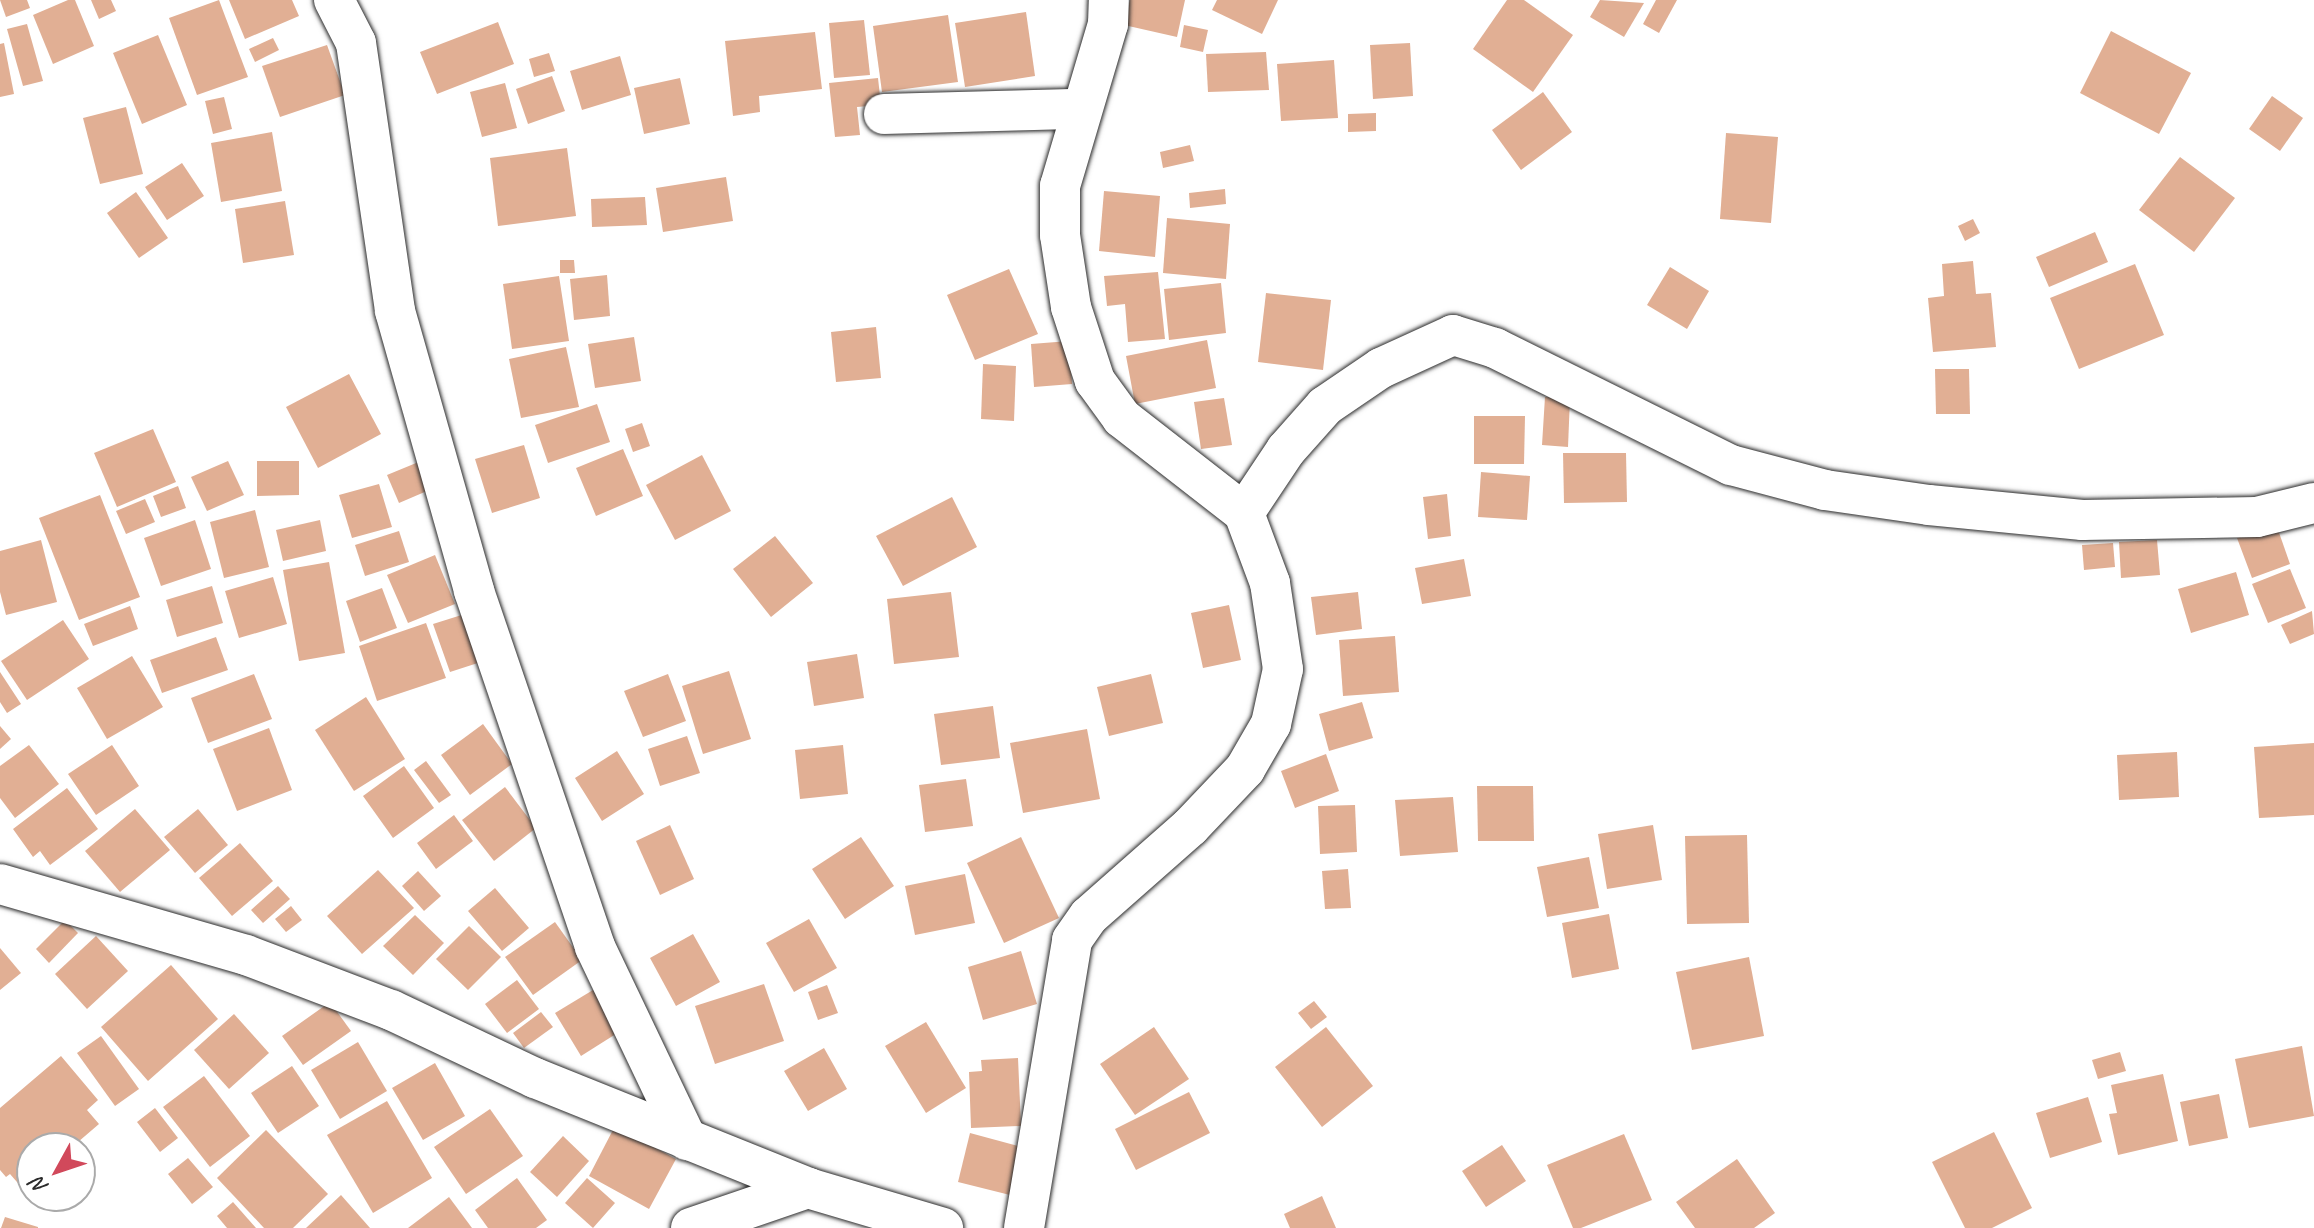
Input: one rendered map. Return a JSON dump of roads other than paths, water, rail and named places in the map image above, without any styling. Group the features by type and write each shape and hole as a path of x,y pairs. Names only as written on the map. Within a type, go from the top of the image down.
{"street":[{"path":"334,0 356,43 395,311 474,591 595,947 687,1140"},
{"path":"1024,1228 1072,940 1089,916 1190,827 1245,769 1271,724 1283,669 1270,583 1244,513 1122,418 1095,381 1071,307 1060,235 1060,186 1080,109 1108,24 1109,0"},
{"path":"884,114 1080,109"},
{"path":"1244,513 1286,450 1325,406 1381,368 1453,335 1495,348 1731,465 1825,490 2082,520 2257,517 2314,503"},
{"path":"0,884 246,955 391,1010 535,1078 873,1217 943,1228"},
{"path":"691,1228 808,1188"}]}
